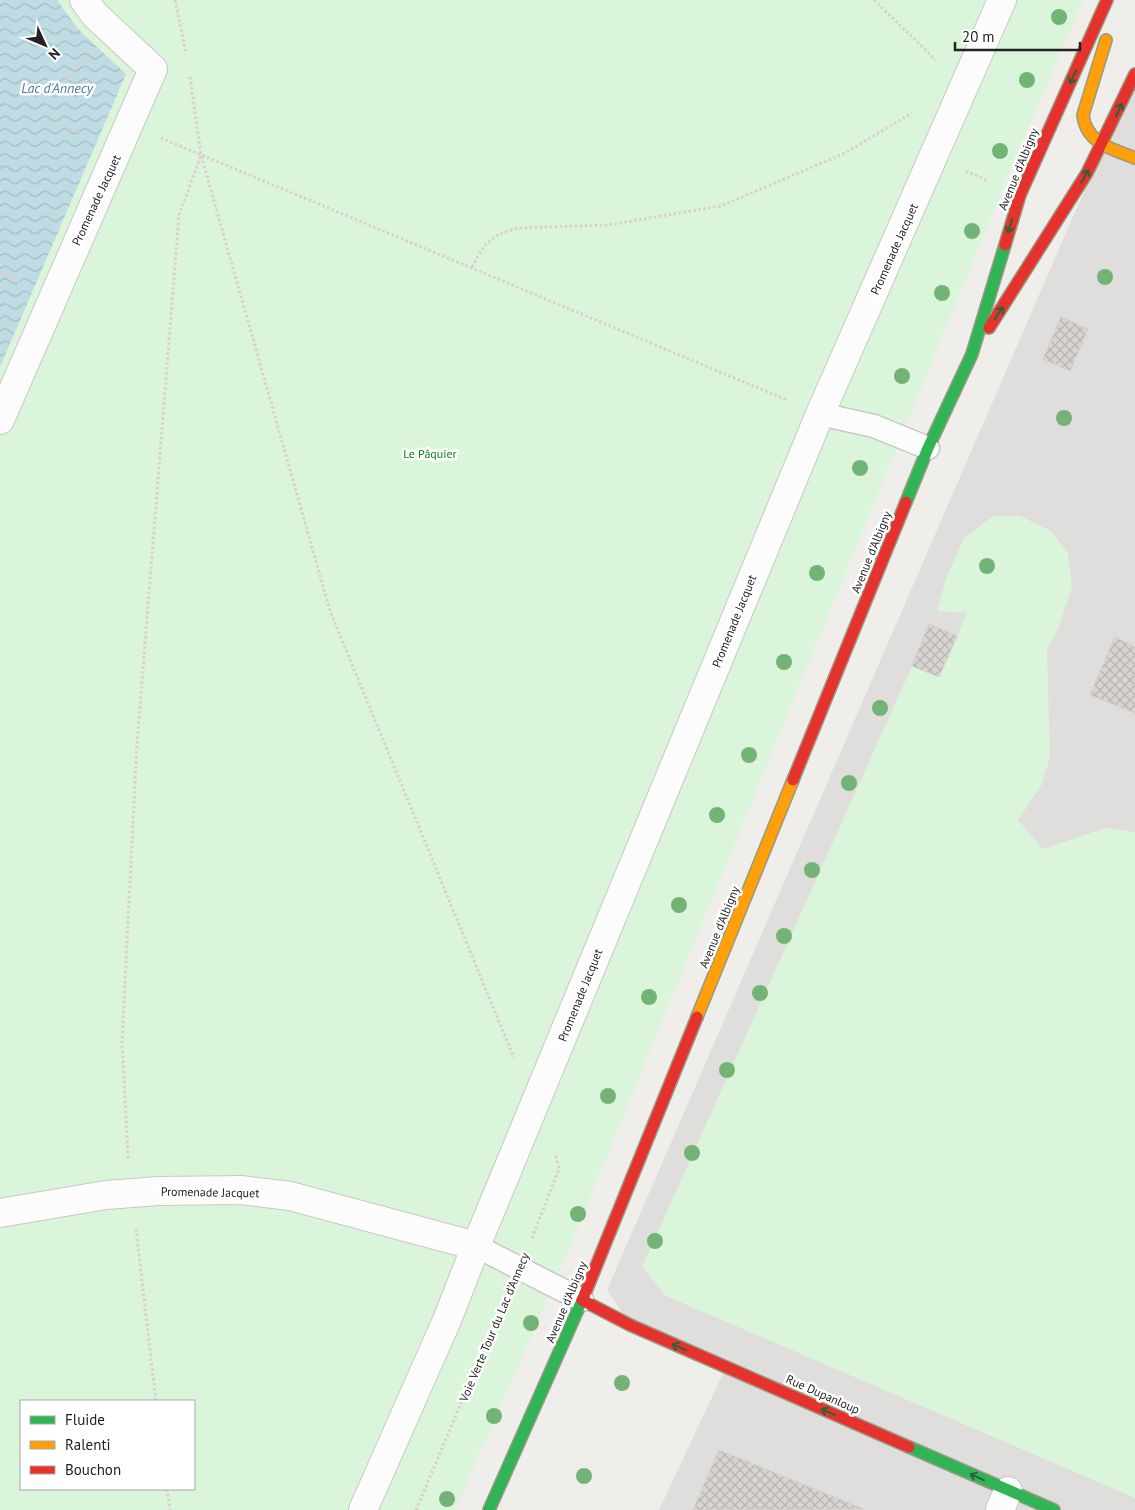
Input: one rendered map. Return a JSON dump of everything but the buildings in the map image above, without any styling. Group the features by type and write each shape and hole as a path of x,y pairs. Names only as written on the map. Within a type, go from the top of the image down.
{"main road":[{"name":"Avenue d'Albigny","path":"972,354 1020,195 1107,0"},
{"path":"1110,26 1083,115 1082,126 1087,134 1102,145 1135,158"},
{"name":"Avenue d'Albigny","path":"489,1510 582,1300 928,448 972,354 1058,223 1102,145 1135,74"},
{"name":"Rue Dupanloup","path":"582,1300 630,1325 1004,1500 1054,1510"}],"street":[{"name":"Promenade Jacquet","path":"0,420 88,215 130,126 153,69 95,14 84,0"},
{"name":"Promenade Jacquet","path":"363,1510 448,1320 476,1246 820,414 1002,0"},
{"name":"Promenade Jacquet","path":"0,1213 106,1195 158,1191 241,1190 290,1196 476,1246"}],"lane":[{"path":"820,414 874,426 928,448"},
{"path":"476,1246 582,1300"}],"path":[{"path":"175,0 186,54"},
{"path":"874,0 965,87"},
{"path":"66,81 90,53"},
{"name":"Voie Verte Tour du Lac d'Annecy","path":"189,73 201,155 330,611 534,1106 552,1141 559,1169 520,1267 416,1510"},
{"path":"472,267 484,246 499,234 518,228 608,225 721,206 845,153 916,110"},
{"path":"56,122 88,137"},
{"path":"130,126 472,267 820,414"},
{"path":"156,1400 131,1194 122,1041 137,744 180,215 201,155"},
{"path":"167,1490 170,1510"}],"shaded area":[{"path":"1135,74 1135,1510 659,1510 727,1365 630,1325 607,1290"},
{"path":"1135,335 1135,393 1111,382"}],"green space":[{"name":"Le Pâquier","path":"57,0 1083,0 1019,149 559,1273 455,1510 0,1510 0,367 126,74 78,29"},
{"path":"993,516 1020,516 1051,531 1068,553 1072,587 1057,632 1047,650 1050,758 1041,786 1018,820 1043,849 1105,828 1135,832 1135,1498 666,1296 642,1267 912,666 939,677 967,613 937,611 947,576 964,538"}],"water":[{"name":"Lac d'Annecy","path":"0,0 57,0 78,29 126,74 0,367"}],"traffic: fast":[{"path":"906,502 928,448 972,354 1005,245"},
{"path":"489,1510 584,1296"},
{"path":"909,1447 1054,1510"}],"traffic: slow":[{"path":"1106,40 1083,115 1085,125 1095,139 1102,144 1135,158"},
{"path":"697,1017 793,780"}],"traffic: jam":[{"path":"1005,245 1020,195 1107,0"},
{"path":"989,328 1087,173 1135,74"},
{"path":"793,780 906,502"},
{"path":"584,1296 697,1017"},
{"path":"582,1300 630,1325 909,1447"}]}
